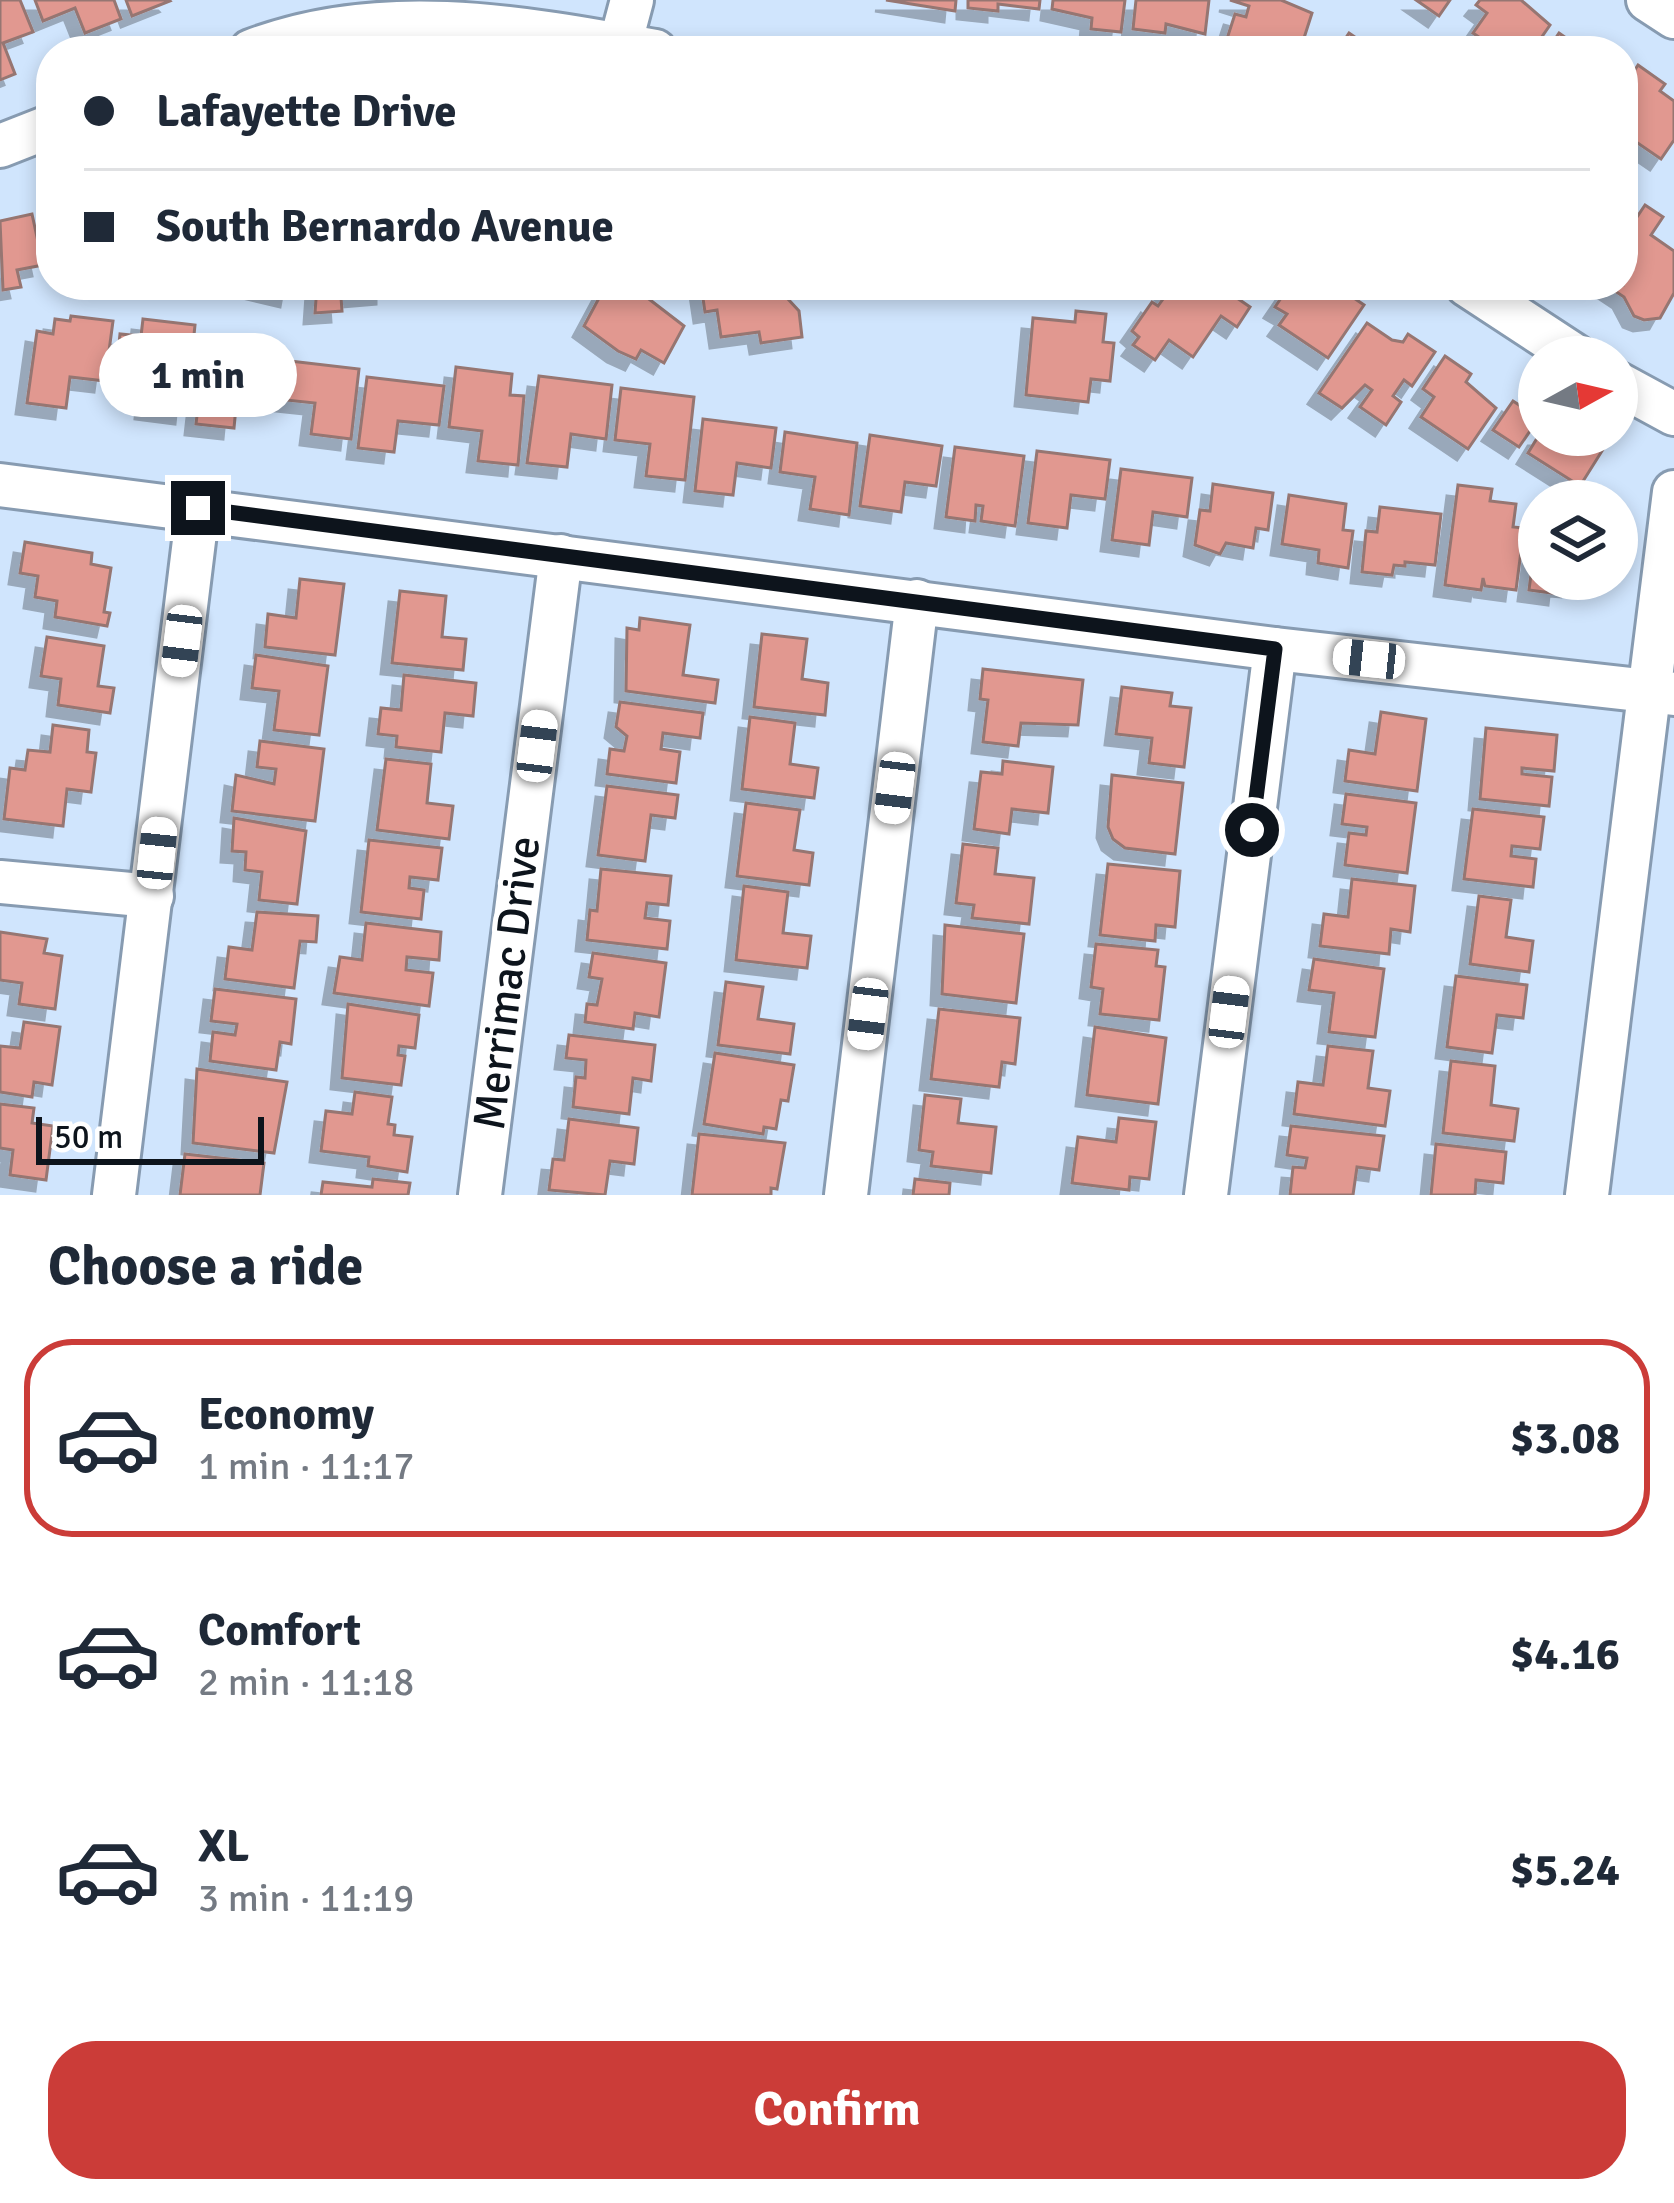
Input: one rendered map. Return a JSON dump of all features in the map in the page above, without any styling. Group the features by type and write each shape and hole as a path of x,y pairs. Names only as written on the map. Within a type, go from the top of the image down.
{"street":[{"path":"632,0 636,36"},
{"path":"1648,0 1674,17"},
{"path":"328,36 418,18 550,36"},
{"path":"0,146 36,132"},
{"path":"1490,300 1545,336"},
{"path":"1638,394 1674,414"},
{"path":"0,485 1275,649 1662,693"},
{"path":"1587,1195 1662,693 1674,492"},
{"path":"114,1195 198,508"},
{"name":"Merrimac Drive","path":"480,1195 561,556"},
{"path":"846,1195 917,601"},
{"path":"1206,1195 1275,649"},
{"path":"0,881 152,896"}],"building":[{"path":"0,0 20,0 33,32 3,43 15,74 0,80"},
{"path":"35,0 114,0 121,19 85,33 75,8 43,21"},
{"path":"126,0 169,0 170,1 132,16"},
{"path":"886,0 956,0 955,11"},
{"path":"968,0 1040,0 1039,9 998,4 998,11 968,8"},
{"path":"1053,0 1125,0 1121,32 1091,29 1092,18 1052,9"},
{"path":"1136,0 1209,0 1205,34 1166,24 1165,33 1133,29"},
{"path":"1230,0 1281,0 1312,13 1305,36 1228,36 1235,14 1246,17 1249,6"},
{"path":"1416,0 1450,0 1439,16"},
{"path":"1480,0 1521,0 1550,25 1542,36 1477,36 1473,33 1487,13 1476,5"},
{"path":"1638,65 1665,84 1660,91 1674,101 1674,140 1661,159 1638,143"},
{"path":"1645,205 1663,217 1651,235 1674,251 1674,293 1660,318 1634,316 1626,300 1638,300 1638,216"},
{"path":"32,214 36,266 17,270 21,287 3,290 0,221"},
{"path":"316,300 341,300 342,311 315,313"},
{"path":"598,300 650,300 684,326 664,363 641,350 636,359 618,351 584,326"},
{"path":"703,300 789,300 799,311 802,337 761,343 759,332 721,337 717,310 705,312"},
{"path":"1162,300 1240,300 1250,307 1237,327 1221,316 1193,357 1169,340 1155,360 1133,345 1139,337 1132,331 1152,302 1158,306"},
{"path":"1280,300 1357,300 1364,305 1328,358 1279,325 1287,314 1275,307"},
{"path":"1076,311 1106,314 1103,342 1114,343 1110,381 1091,379 1088,402 1026,395 1033,318 1075,322"},
{"path":"71,316 113,321 105,381 70,377 66,408 27,403 37,331 53,334 55,319 70,321"},
{"path":"143,319 195,325 186,413 146,408 149,378 116,374 120,334 141,336"},
{"path":"1367,323 1392,340 1403,342 1408,334 1435,352 1412,386 1404,380 1393,396 1401,402 1386,425 1360,407 1372,390 1365,385 1342,408 1319,393"},
{"path":"204,354 276,363 272,401 237,397 234,428 196,424"},
{"path":"1445,356 1471,374 1466,382 1496,408 1468,449 1421,417 1434,397 1423,389"},
{"path":"290,361 359,369 351,439 311,434 315,403 286,400"},
{"path":"456,367 512,374 510,395 524,396 518,465 478,461 482,431 449,427"},
{"path":"539,376 612,385 606,439 571,434 567,467 527,463"},
{"path":"367,377 444,386 439,425 398,421 394,452 358,448"},
{"path":"621,388 694,397 685,480 646,476 650,444 615,440"},
{"path":"1513,401 1518,404 1518,446 1493,430"},
{"path":"703,419 776,428 771,468 737,463 733,495 695,491"},
{"path":"785,432 857,443 849,515 810,509 815,477 780,472"},
{"path":"870,435 942,446 936,486 905,482 901,512 860,506"},
{"path":"955,447 1024,456 1015,526 981,521 983,506 976,505 975,521 946,517"},
{"path":"1037,451 1110,460 1105,499 1071,495 1067,528 1028,523"},
{"path":"1533,456 1599,456 1584,480 1571,480"},
{"path":"1121,469 1192,478 1187,517 1153,512 1149,545 1112,540"},
{"path":"1213,484 1273,493 1268,530 1256,528 1253,548 1226,543 1220,554 1195,545 1200,510 1210,511"},
{"path":"1458,485 1492,489 1490,501 1516,504 1516,590 1485,586 1483,578 1481,590 1445,585"},
{"path":"1289,495 1346,504 1343,530 1353,531 1348,568 1318,563 1319,550 1282,544"},
{"path":"1380,507 1441,514 1435,565 1405,562 1405,566 1394,565 1392,575 1362,572 1366,531 1377,532"},
{"path":"25,542 92,553 91,564 111,568 104,612 110,613 107,626 55,617 57,601 35,597 38,576 20,573"},
{"path":"300,579 344,584 335,655 265,647 268,614 296,618"},
{"path":"400,591 446,596 442,637 466,639 463,670 392,663"},
{"path":"640,618 690,625 683,675 718,680 715,703 626,691 627,628 639,630"},
{"path":"762,634 807,639 802,679 828,683 825,715 754,707"},
{"path":"47,637 104,646 98,686 114,688 110,713 58,705 61,679 41,676"},
{"path":"256,655 328,666 319,735 274,730 279,691 252,688"},
{"path":"983,669 1083,680 1078,725 1021,723 1018,746 983,742 988,700 980,699"},
{"path":"404,675 476,683 473,716 445,713 441,752 396,747 397,736 378,734 381,708 401,710"},
{"path":"1122,687 1172,693 1170,706 1191,708 1184,767 1149,763 1152,738 1116,734"},
{"path":"620,702 703,713 700,738 663,733 661,749 680,752 676,783 607,774 610,749 624,751 627,736 616,727"},
{"path":"1381,712 1426,719 1417,791 1345,781 1349,750 1375,754"},
{"path":"750,717 795,723 790,764 818,768 814,798 742,789"},
{"path":"53,725 89,730 87,752 96,753 91,792 67,789 63,826 4,819 10,768 25,770 28,750 50,752"},
{"path":"1486,728 1557,735 1554,771 1522,768 1522,774 1552,777 1549,806 1480,799"},
{"path":"260,741 324,749 315,821 232,811 236,775 274,784 276,769 257,767"},
{"path":"386,759 431,764 427,803 453,806 449,839 377,830"},
{"path":"1003,761 1053,767 1048,813 1012,809 1009,834 974,829 981,772 1002,774"},
{"path":"1112,775 1183,783 1175,854 1125,848 1113,839 1108,827"},
{"path":"607,786 678,795 675,818 651,815 645,861 598,855"},
{"path":"1346,794 1416,803 1407,873 1345,865 1349,833 1366,835 1367,827 1342,824"},
{"path":"746,803 800,810 794,850 813,853 809,885 737,876"},
{"path":"1473,809 1544,817 1540,849 1512,846 1511,856 1536,859 1533,887 1464,879"},
{"path":"234,818 306,831 297,904 259,900 262,872 245,870 246,852 232,851"},
{"path":"369,840 442,848 438,880 410,877 409,888 424,890 421,919 361,912"},
{"path":"963,844 998,848 995,874 1034,878 1029,924 972,918 974,905 956,903"},
{"path":"1108,864 1180,871 1175,927 1156,925 1155,941 1100,935"},
{"path":"601,869 671,876 668,905 647,903 645,918 670,921 667,949 587,940 590,910 597,911"},
{"path":"1352,879 1415,886 1410,932 1391,929 1389,954 1320,946 1324,914 1348,917"},
{"path":"744,886 788,892 783,933 811,936 807,968 736,960"},
{"path":"1479,896 1511,900 1506,937 1533,941 1529,972 1470,964"},
{"path":"257,912 318,916 316,942 300,941 294,988 225,979 229,947 252,950"},
{"path":"366,923 441,932 439,960 407,957 406,970 433,973 429,1006 334,993 340,957 362,960"},
{"path":"945,925 1024,934 1016,1003 942,994"},
{"path":"0,932 47,939 44,953 62,956 55,1009 19,1004 22,983 0,980"},
{"path":"1096,944 1158,950 1156,966 1165,967 1159,1020 1100,1014 1103,989 1091,987"},
{"path":"593,953 666,963 659,1017 635,1013 633,1029 585,1022 587,1004 597,1005 602,979 589,977"},
{"path":"1314,959 1384,969 1375,1037 1329,1032 1334,993 1309,990"},
{"path":"1456,976 1527,985 1523,1018 1497,1015 1492,1053 1447,1047"},
{"path":"726,982 763,987 758,1019 794,1024 790,1054 718,1045"},
{"path":"215,989 296,999 291,1044 280,1042 276,1070 210,1061 213,1032 235,1035 237,1024 211,1021"},
{"path":"348,1004 419,1015 415,1048 399,1046 398,1055 405,1056 401,1085 342,1078"},
{"path":"939,1009 1020,1018 1015,1064 1002,1062 999,1087 931,1079"},
{"path":"24,1022 60,1027 52,1085 34,1082 32,1097 0,1092 0,1046 20,1048"},
{"path":"1095,1027 1166,1038 1158,1104 1087,1095"},
{"path":"569,1035 655,1045 651,1081 633,1078 629,1114 573,1107 576,1077 585,1078 586,1060 566,1058"},
{"path":"1328,1046 1373,1051 1368,1088 1390,1091 1385,1126 1294,1114 1298,1082 1323,1085"},
{"path":"715,1053 794,1065 788,1101 781,1100 776,1129 764,1127 763,1134 704,1124"},
{"path":"1451,1061 1495,1066 1491,1105 1518,1109 1514,1141 1443,1133"},
{"path":"197,1069 287,1082 274,1153 193,1143"},
{"path":"355,1092 392,1097 388,1124 395,1125 394,1135 412,1137 407,1172 368,1166 369,1157 321,1151 326,1111 352,1114"},
{"path":"925,1095 961,1099 958,1123 996,1127 991,1173 931,1166 933,1152 919,1150"},
{"path":"0,1104 34,1108 32,1123 53,1126 46,1180 10,1175 13,1150 0,1148"},
{"path":"1119,1118 1156,1122 1149,1179 1130,1177 1129,1190 1072,1183 1078,1137 1116,1142"},
{"path":"569,1119 638,1128 634,1164 610,1161 605,1195 549,1190 553,1159 564,1160"},
{"path":"1291,1126 1384,1136 1379,1170 1357,1167 1353,1195 1290,1195 1293,1167 1305,1168 1307,1158 1287,1155"},
{"path":"699,1134 785,1143 777,1189 771,1188 771,1195 692,1195"},
{"path":"1436,1144 1506,1152 1503,1183 1476,1180 1475,1195 1431,1195"},
{"path":"185,1154 264,1163 260,1195 180,1195"},
{"path":"373,1179 410,1183 408,1195 321,1195 323,1182 372,1187"},
{"path":"915,1179 950,1183 949,1195 913,1195"}],"route":[{"path":"198,508 1275,649 1252,830"}]}
